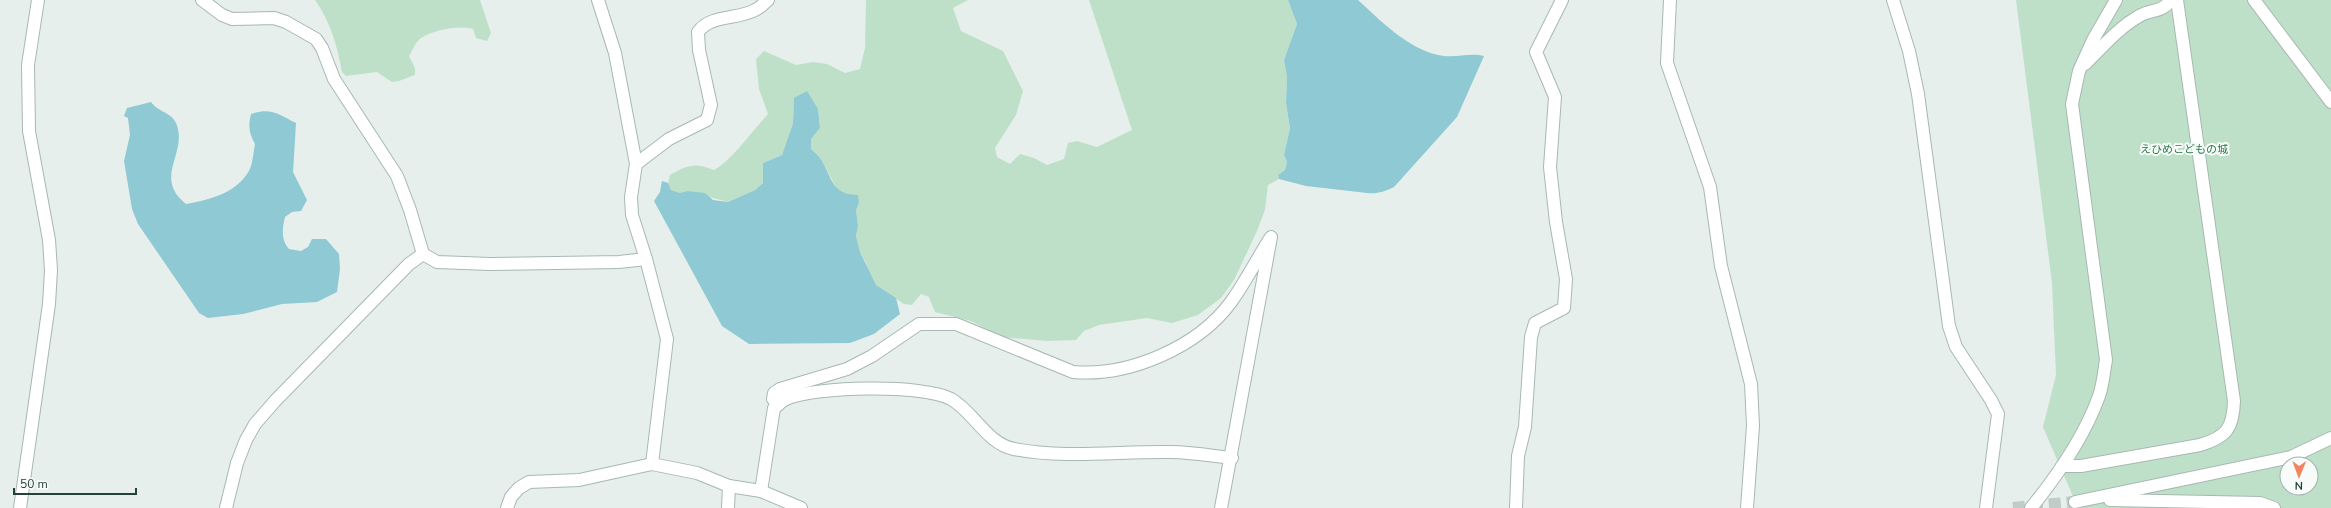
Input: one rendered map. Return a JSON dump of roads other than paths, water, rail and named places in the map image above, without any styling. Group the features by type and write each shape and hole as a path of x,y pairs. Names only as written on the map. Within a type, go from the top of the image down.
{"street":[{"path":"20,508 49,304 51,270 49,240 29,131 28,65 38,0"},
{"path":"202,0 222,15 232,19 274,18 286,22 316,39 322,48 334,79 397,176 410,210 423,254 437,262 490,264 619,262 646,259"},
{"path":"598,0 615,53 636,164 631,197 632,215 646,259 667,339 652,464"},
{"path":"636,164 669,139 702,123 711,113 711,105 699,45 698,32 702,26 710,21 756,10 768,0"},
{"path":"1516,508 1518,456 1524,427 1531,337 1535,323 1564,308 1566,279 1556,222 1550,167 1555,97 1536,52 1562,0"},
{"path":"1670,0 1667,63 1710,187 1721,266 1751,384 1754,426 1747,508"},
{"path":"1893,0 1909,51 1918,94 1949,326 1956,347 1991,400 1998,414 1986,508"},
{"path":"2031,508 2062,466 2099,395 2106,360 2072,104 2079,71 2093,40 2116,0"},
{"path":"2079,71 2116,33 2142,14 2163,8 2170,0"},
{"path":"2062,466 2081,466 2200,445 2214,441 2225,433 2233,420 2234,401 2177,0"},
{"path":"2254,0 2331,102"},
{"path":"778,405 773,398 774,393 780,389 847,369 872,356 900,335 919,324 956,324 1073,372 1094,374 1119,370 1144,363 1172,351 1216,318 1231,302 1271,236 1232,458 1221,508"},
{"path":"226,508 237,463 255,424 392,281 423,254"},
{"path":"761,491 774,408 786,399 833,390 865,389 921,392 938,395 951,400 997,442 1013,449 1050,454 1172,452 1232,458"},
{"path":"2075,502 2291,457 2331,438"},
{"path":"507,508 511,497 519,488 529,482 579,480 652,464 697,472 729,486 761,491 802,508"},
{"path":"728,508 729,486"},
{"path":"2089,500 2260,503 2274,508"}],"water":[{"path":"1288,0 1358,0 1395,33 1427,51 1444,56 1484,56 1457,117 1394,187 1380,192 1367,193 1306,186 1279,179 1278,175 1285,170 1287,162 1284,155 1290,128 1286,103 1287,77 1284,60 1297,24"},
{"path":"807,91 818,109 820,128 811,139 811,149 819,156 831,180 838,189 843,192 858,195 859,203 856,210 858,226 856,236 860,252 876,285 896,298 900,314 874,334 850,343 749,344 722,326 654,201 660,192 662,181 668,183 671,190 680,193 687,191 705,193 713,200 728,202 755,190 763,183 763,163 782,155 793,123 794,98"},
{"path":"151,102 157,108 171,116 176,123 179,134 171,174 172,184 176,194 186,204 220,195 235,187 242,181 252,164 255,144 251,136 250,129 251,114 264,111 274,112 296,123 293,172 307,200 301,211 292,212 285,217 283,238 289,249 301,251 308,247 312,239 326,239 339,254 340,269 337,292 317,302 282,304 243,314 208,318 199,313 138,224 132,209 124,161 130,135 128,118 124,116 127,108"}],"tunnel":[{"path":"2013,508 2075,502"}],"park label":[{"name":"えひめこどもの城","path":"2184,149"}]}
